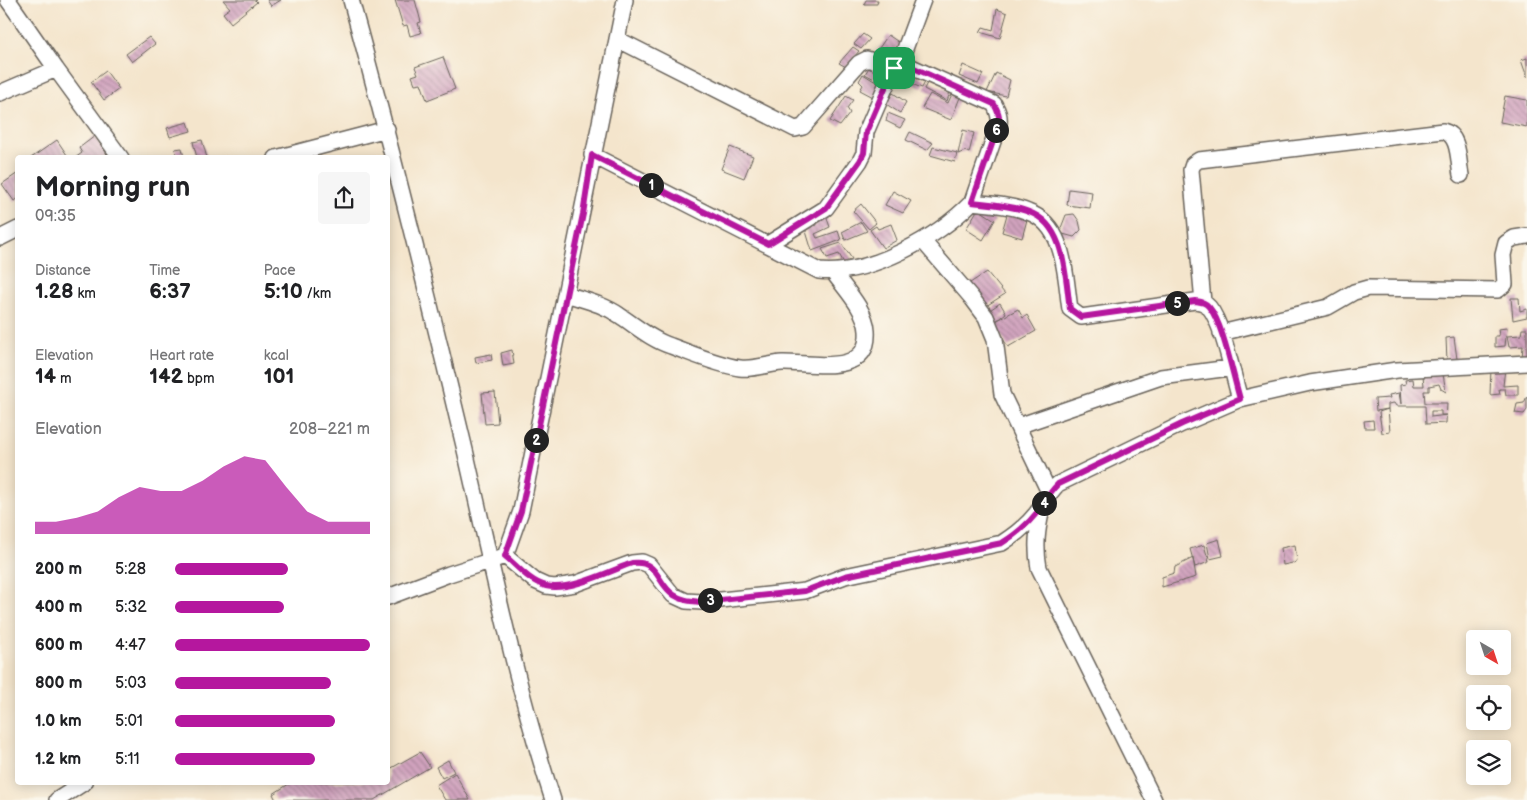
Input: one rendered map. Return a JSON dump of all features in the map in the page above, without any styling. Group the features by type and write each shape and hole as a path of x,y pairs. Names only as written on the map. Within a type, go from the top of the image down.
{"street":[{"path":"8,0 120,155"},
{"path":"351,0 387,129 498,559 541,763 553,800"},
{"path":"390,596 449,574 498,559 521,511 625,0"},
{"path":"768,244 826,208 833,201 864,153 866,132 897,67 923,0"},
{"path":"592,155 768,244 807,266 819,271 833,272 864,266 922,240 959,215 972,202 999,124 998,109 994,104 905,64 897,67 867,59 859,63 803,127 796,129 617,39"},
{"path":"0,92 56,69"},
{"path":"287,155 387,129"},
{"path":"1203,302 1191,170 1199,160 1443,131 1453,136 1456,142 1461,175"},
{"path":"972,202 1030,212 1042,220 1059,244 1070,309 1081,317 1195,301 1203,302 1210,307 1221,333 1240,399"},
{"path":"0,238 15,231"},
{"path":"1221,333 1328,307 1354,292 1368,288 1498,290 1505,284 1503,255 1506,243 1514,238 1527,236"},
{"path":"922,240 971,297 986,318 995,339 1002,394 1018,426 1046,498 1037,528 1036,552 1039,568 1154,800"},
{"path":"566,294 606,307 654,339 669,346 741,369 784,363 837,365 848,363 859,355 865,345 868,332 865,318 833,272"},
{"path":"498,559 546,586 575,584 632,563 642,562 649,565 674,595 686,601 790,594 805,591 845,576 1002,543 1015,536 1046,498 1067,480 1182,424 1240,399 1310,383 1397,370 1527,362"},
{"path":"1018,426 1161,377 1230,368"},
{"path":"57,800 70,796 82,785"}],"building":[{"path":"223,0 255,0 257,2 231,23 223,13 230,8"},
{"path":"267,0 281,0 271,6"},
{"path":"395,0 415,0 421,22 418,23 421,33 410,36 407,25 403,26"},
{"path":"866,0 878,0 877,4 864,4"},
{"path":"997,9 1007,13 1000,38 980,32 983,27 993,30"},
{"path":"863,34 870,39 861,49 854,44"},
{"path":"888,35 900,43 890,58 877,51"},
{"path":"149,37 155,44 132,62 126,54"},
{"path":"853,47 859,51 846,67 839,63"},
{"path":"443,57 455,89 427,100 421,83 415,84 412,76 418,74 415,67"},
{"path":"1527,58 1527,77 1521,60"},
{"path":"963,65 983,74 978,84 959,76"},
{"path":"870,66 885,74 882,83 865,74"},
{"path":"902,70 926,80 922,88 898,79"},
{"path":"106,71 119,89 104,100 91,82"},
{"path":"996,73 1010,80 1006,96 987,92"},
{"path":"863,74 879,84 875,98 860,90 863,85 859,81"},
{"path":"928,81 950,92 947,101 924,89"},
{"path":"953,92 961,95 951,120 922,108 930,94 948,103"},
{"path":"893,93 906,102 900,113 886,104"},
{"path":"846,96 853,100 847,108 850,113 840,126 830,121"},
{"path":"1505,96 1527,100 1527,127 1500,122"},
{"path":"888,113 905,120 900,128 886,121"},
{"path":"188,122 191,131 170,137 167,128"},
{"path":"963,130 974,133 969,153 965,151 958,154"},
{"path":"910,132 933,143 927,150 906,140"},
{"path":"95,136 107,154 79,155 82,153 79,148"},
{"path":"57,140 67,155 35,155"},
{"path":"202,140 206,155 196,155 193,142"},
{"path":"730,147 753,156 744,178 721,169"},
{"path":"933,147 957,153 955,162 930,155"},
{"path":"182,148 183,155 176,155 175,149"},
{"path":"15,175 15,200 14,201 2,184"},
{"path":"1069,189 1092,192 1090,208 1067,205"},
{"path":"893,191 911,201 903,213 885,205"},
{"path":"861,204 876,223 869,229 853,211"},
{"path":"978,209 995,220 983,240 966,229"},
{"path":"1008,211 1028,216 1022,238 1002,232"},
{"path":"1074,214 1079,221 1081,230 1074,237 1059,233 1066,215"},
{"path":"826,216 830,227 815,234 817,238 838,231 841,240 812,251 805,228 817,225 816,220"},
{"path":"861,222 867,231 845,240 842,232"},
{"path":"891,224 897,240 883,248 870,230 876,226 878,229"},
{"path":"841,243 852,259 844,263 839,254 827,258 822,249"},
{"path":"987,272 1005,294 986,306 970,283"},
{"path":"1511,298 1519,298 1520,311 1527,309 1527,317 1513,320"},
{"path":"1000,303 1006,313 996,321 1018,309 1023,318 1027,315 1036,331 1008,347 987,312"},
{"path":"1507,328 1505,346 1495,347 1495,336 1499,336 1498,329"},
{"path":"1522,329 1527,329 1527,358 1522,358 1523,346 1509,347 1507,336 1521,335"},
{"path":"1454,337 1457,359 1447,361 1446,338"},
{"path":"512,350 514,364 503,366 501,353"},
{"path":"491,354 492,360 476,363 475,357"},
{"path":"1491,368 1505,368 1503,386 1518,385 1518,395 1506,395 1505,389 1499,389 1500,394 1490,395"},
{"path":"1443,374 1446,392 1441,389 1439,384 1429,386 1429,391 1424,391 1425,403 1447,403 1446,423 1426,424 1425,406 1396,406 1394,403 1388,404 1388,409 1376,411 1375,399 1390,398 1389,395 1399,393 1401,404 1400,385 1406,384 1405,380 1413,379 1414,386 1424,386 1423,375","holes":["1431,411 1441,411 1441,415 1446,415 1431,417"]},
{"path":"495,392 498,423 485,424 482,393"},
{"path":"1527,396 1527,410 1524,414 1515,413 1517,404 1524,403"},
{"path":"1388,409 1390,432 1382,433 1379,412"},
{"path":"1373,420 1374,428 1365,428 1364,421"},
{"path":"1219,539 1223,556 1210,559 1207,543"},
{"path":"1204,545 1209,562 1195,567 1190,549"},
{"path":"1295,545 1297,562 1283,565 1281,548"},
{"path":"1193,558 1196,577 1162,587 1162,577 1174,573 1175,567"},
{"path":"420,752 430,767 374,800 276,800 273,794 287,785 390,785 390,769"},
{"path":"448,760 454,772 442,778 436,767"},
{"path":"455,773 470,800 445,800 436,785"}],"route":[{"path":"905,64 994,104 998,109 999,124 972,202 1007,206 1030,212 1042,220 1051,230 1059,244 1070,309 1075,314 1081,317 1195,301 1203,302 1210,307 1221,333 1240,399 1182,424 1058,484 1049,492 1043,504 1015,536 1002,543 845,576 818,587 790,594 774,593 702,602 686,601 674,595 649,565 642,562 632,563 575,584 564,586 546,586 535,581 505,556 521,511 583,214 592,155 768,244 826,208 833,201 864,153 866,132 894,68 905,64"}]}
